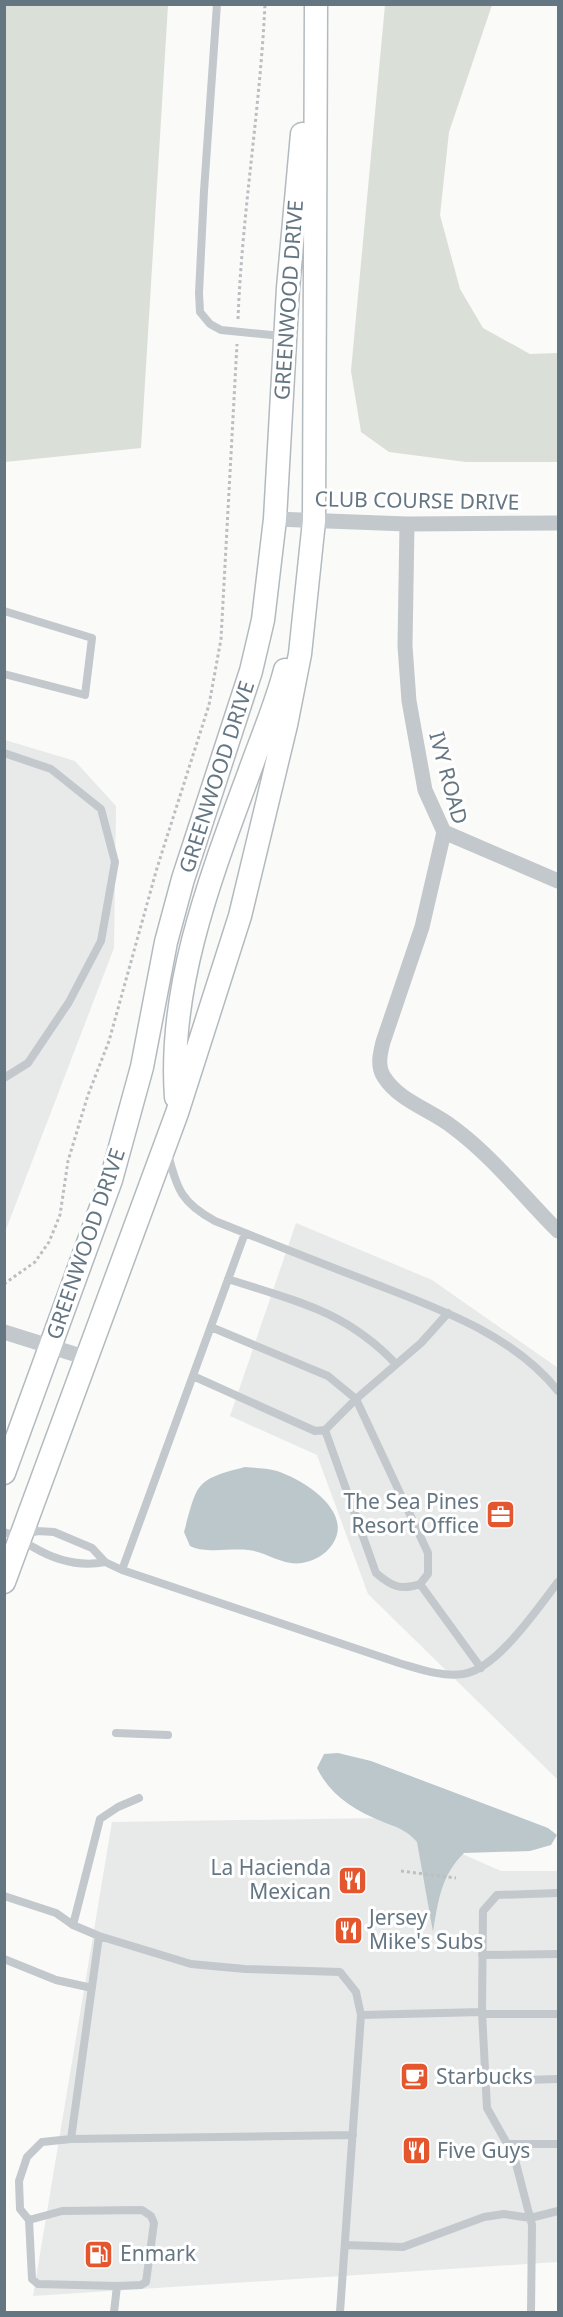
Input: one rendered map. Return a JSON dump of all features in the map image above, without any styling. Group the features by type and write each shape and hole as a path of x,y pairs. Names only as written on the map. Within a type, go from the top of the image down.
{"street":[{"name":"GREENWOOD DRIVE","path":"4,1582 13,1535 87,1358 177,1113 240,916 286,725 300,654 304,595 314,521 316,4"},
{"name":"GREENWOOD DRIVE","path":"4,1473 111,1180 142,1067 166,942 183,879 251,672 270,577 299,152 315,58"},
{"name":"CLUB COURSE DRIVE","path":"275,519 407,524 558,523"},
{"name":"IVY ROAD","path":"407,524 405,646 409,701 425,790 444,832 422,927 383,1042 379,1059 380,1070 393,1088 453,1127 480,1150 558,1231"},
{"name":"GREENWOOD DRIVE","path":"177,1113 174,1075 177,1028 181,994 193,945 283,675 304,595"},
{"path":"444,832 558,881"},
{"path":"4,1332 87,1358"}],"lane":[{"path":"217,4 198,292 200,312 210,324 221,330 287,337"},
{"path":"4,611 92,638 85,695 4,674"},
{"path":"4,753 51,769 101,808 115,862 101,941 69,1002 28,1063 4,1078"},
{"path":"166,1144 175,1182 183,1197 196,1211 245,1233 448,1313 510,1346 548,1378 558,1391"},
{"path":"122,1570 245,1233"},
{"path":"228,1279 340,1318 373,1340 395,1363"},
{"path":"193,1376 315,1431 325,1430 395,1363 421,1343 448,1313"},
{"path":"211,1327 328,1376 356,1399 428,1553 428,1574 420,1584 407,1589 390,1585 376,1573 325,1430"},
{"path":"13,1535 37,1531 54,1532 92,1548 105,1563 122,1570 399,1663 443,1675 465,1674 481,1668 497,1656 558,1582"},
{"path":"13,1535 48,1554 85,1566 105,1563"},
{"path":"420,1584 481,1668"},
{"path":"116,1733 168,1735"},
{"path":"73,1925 100,1819 139,1797"},
{"path":"531,2313 530,2218 513,2156 487,2108 482,2013 483,1911 497,1894 558,1893"},
{"path":"4,1896 56,1913 73,1925 99,1936 191,1964 245,1969 340,1972 356,1992 361,2015 340,2313"},
{"path":"71,2139 99,1936"},
{"path":"482,1955 558,1954"},
{"path":"4,1959 56,1980 92,1989"},
{"path":"361,2015 558,2014"},
{"path":"486,2081 558,2079"},
{"path":"29,2220 62,2211 142,2210 151,2216 154,2223 146,2282 141,2285 38,2284 32,2279 29,2220 21,2209 19,2181 27,2157 42,2142 71,2139 353,2135"},
{"path":"507,2144 558,2144"},
{"path":"346,2245 403,2247 463,2227 484,2217 504,2214 530,2218 558,2211"},
{"path":"114,2313 117,2286"}],"path":[{"path":"4,1284 35,1262 49,1242 60,1215 68,1161 88,1095 110,1041 157,868 209,705 222,628 240,260 262,62 265,4"},
{"path":"401,1871 456,1878"}],"shaded area":[{"path":"5,4 168,5 141,448 5,462"},
{"path":"385,5 492,5 449,132 440,215 460,289 483,328 530,354 558,353 558,462 466,462 389,452 361,432 351,371"},
{"path":"5,740 75,761 116,806 114,948 5,1232"},
{"path":"296,1223 432,1280 558,1368 558,1780 368,1594 317,1455 230,1416"},
{"path":"245,1467 273,1470 288,1475 323,1499 332,1509 337,1521 337,1533 326,1552 311,1561 288,1563 248,1550 211,1550 190,1546 184,1532 196,1493 207,1480"},
{"path":"338,1753 371,1761 548,1828 557,1835 551,1845 530,1851 464,1853 456,1861 445,1880 433,1932 417,1842 401,1829 352,1807 336,1794 322,1778 317,1768 324,1754"},
{"path":"381,1818 501,1871 558,1871 558,2262 33,2296 112,1822"}],"place":[{"name":"The Sea Pines Resort Office","path":"500,1514"},
{"name":"La Hacienda Mexican","path":"352,1880"},
{"name":"Jersey Mike's Subs","path":"348,1930"},
{"name":"Starbucks","path":"415,2077"},
{"name":"Five Guys","path":"416,2151"},
{"name":"Enmark","path":"99,2254"}]}
